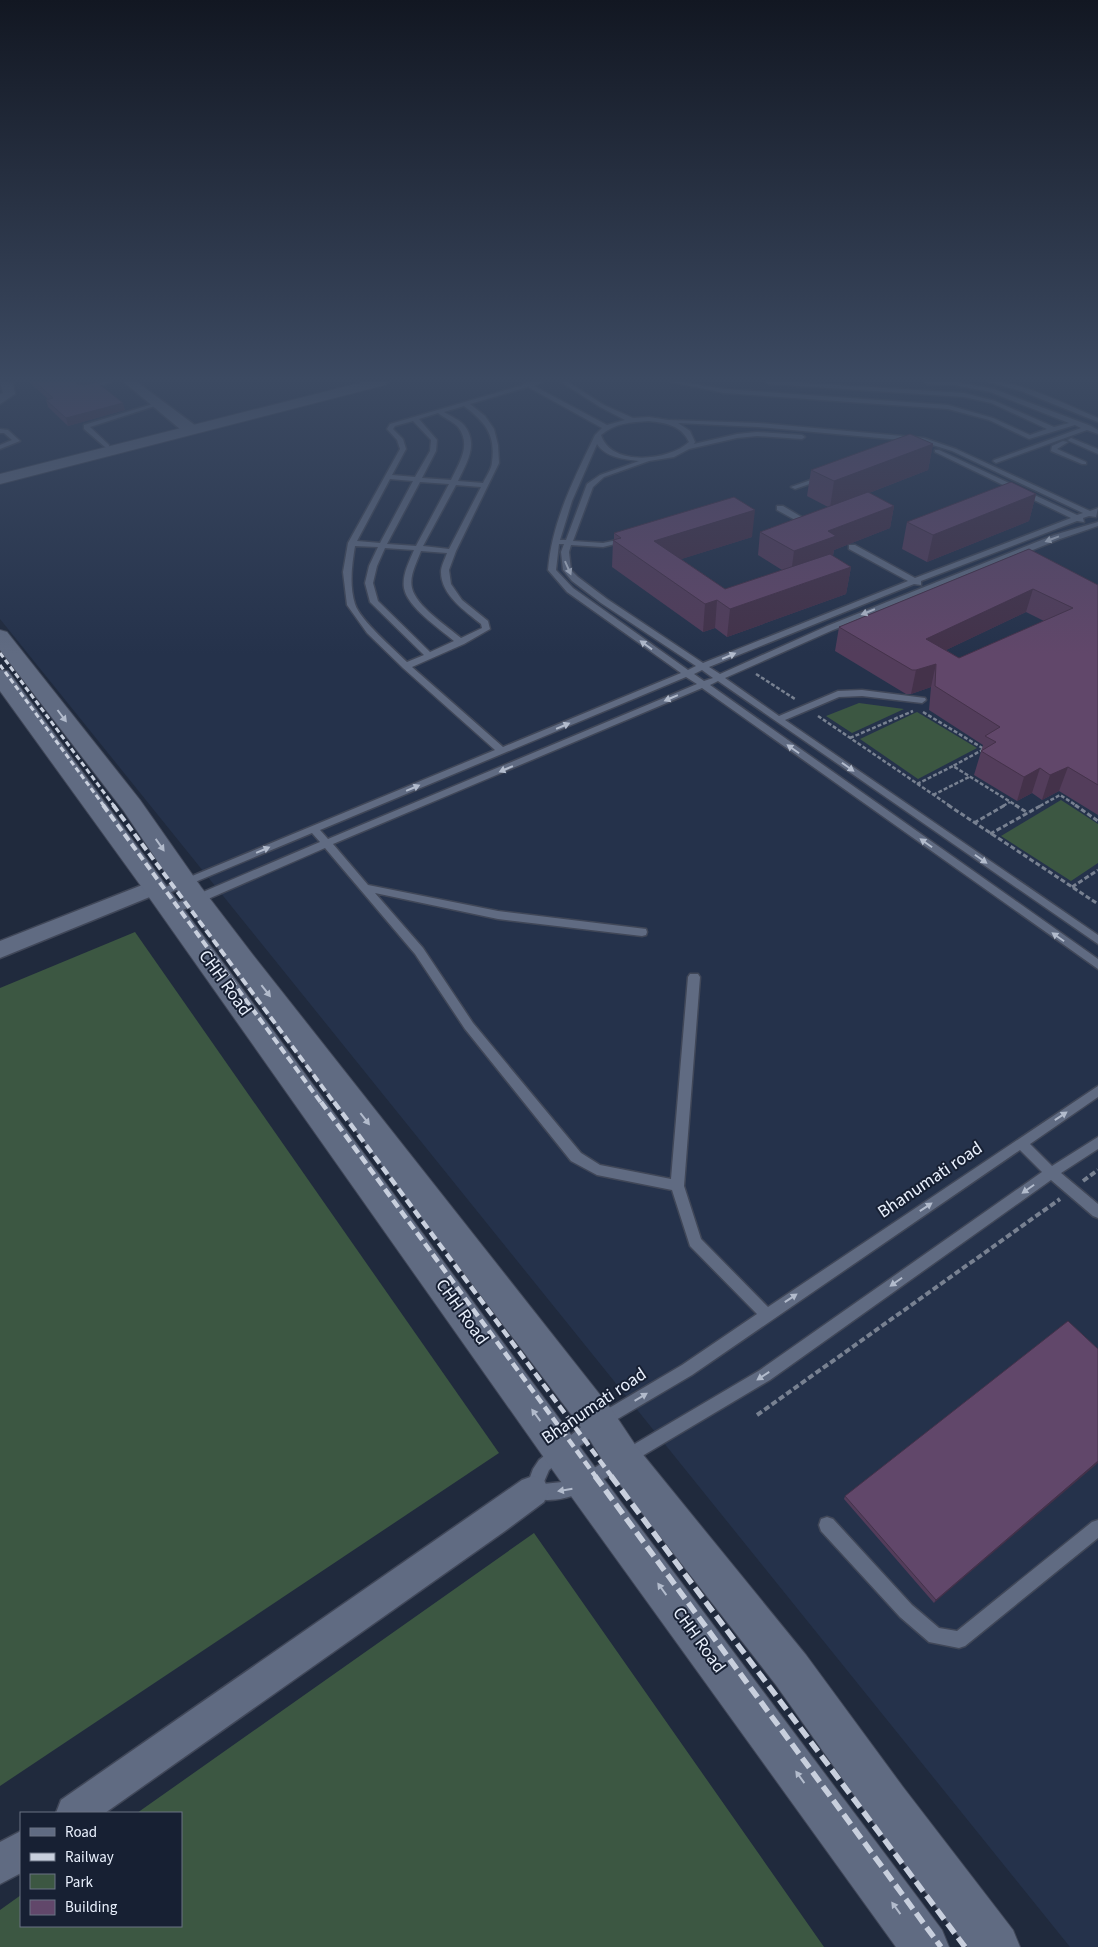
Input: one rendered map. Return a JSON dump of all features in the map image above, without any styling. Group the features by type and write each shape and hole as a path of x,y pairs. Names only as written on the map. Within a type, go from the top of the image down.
{"street":[{"path":"0,479 21,473"},
{"name":"CHH Road","path":"0,636 13,688 230,967 584,1483 925,1947"},
{"path":"0,950 174,895"},
{"path":"230,967 599,1422 622,1459 791,1670 887,1803 996,1947"},
{"path":"75,1812 494,1520 532,1491"},
{"path":"0,1864 20,1851"}],"lane":[{"path":"391,473 352,543 348,572 350,605 370,631 406,666 502,751"},
{"path":"422,473 382,546 369,583 374,602 429,655"},
{"path":"458,473 418,549 409,571 408,588 416,604 461,642"},
{"path":"406,666 486,629 485,623 459,602 447,584 445,570 452,551 491,473"},
{"path":"580,473 571,493 552,553 552,570 570,590 1098,965"},
{"path":"611,473 593,482 585,497 568,543 565,561 567,570 575,579 604,601 719,678 1098,940"},
{"path":"983,473 1078,518 1096,520"},
{"path":"999,473 1096,520"},
{"path":"795,487 832,474"},
{"path":"389,477 484,485"},
{"path":"780,508 815,527"},
{"path":"174,895 240,860 314,829 915,581 1078,518"},
{"path":"174,895 253,874 541,754 830,628 1096,520"},
{"path":"556,541 603,545 638,537"},
{"path":"352,543 452,551"},
{"path":"852,547 928,588"},
{"path":"928,598 942,593 949,580"},
{"path":"886,605 904,606 914,604"},
{"path":"779,720 838,694 851,692 920,705"},
{"path":"526,742 541,754"},
{"path":"314,829 420,950 469,1026 576,1157 597,1170 677,1186"},
{"path":"240,860 253,874"},
{"path":"366,888 498,915 642,932"},
{"path":"694,977 677,1186 695,1242 767,1315"},
{"name":"Bhanumati road","path":"532,1491 538,1474 544,1465 599,1422 687,1370 1098,1091"},
{"path":"532,1491 564,1491 584,1483 765,1375 1051,1173 1098,1142"},
{"path":"1021,1143 1051,1173 1098,1212"},
{"path":"827,1525 906,1611 935,1636 959,1640 1098,1528"}],"path":[{"path":"750,669 808,706"},
{"path":"850,738 920,705"},
{"path":"909,708 920,705 984,749 917,784"},
{"path":"824,711 817,714 990,834 1098,904"},
{"path":"953,766 1028,813"},
{"path":"933,795 970,776"},
{"path":"990,834 1060,795 1098,821"},
{"path":"974,823 1010,802"},
{"path":"1072,887 1098,870"},
{"path":"757,1414 1098,1170"}],"shaded area":[{"path":"0,473 1098,473 1098,1947 1070,1947 0,619"}],"green space":[{"path":"859,703 904,709 852,733 826,716"},
{"path":"917,712 977,748 918,779 860,739"},
{"path":"1061,800 1098,824 1098,863 1071,881 1001,836"},
{"path":"135,932 499,1453 0,1786 0,988"},
{"path":"534,1533 824,1947 0,1947 0,1910 20,1896 20,1927 182,1927 182,1812 138,1812"}],"building":[{"path":"817,473 856,473 834,481"},
{"path":"1011,482 1036,494 933,535 907,522"},
{"path":"868,492 894,506 828,531 836,536 794,551 760,532"},
{"path":"734,497 755,510 654,541 725,589 830,554 851,567 730,609 717,600 705,604 613,540 621,538 614,533"},
{"path":"1029,549 1098,585 1098,785 1068,767 1050,775 1040,768 1024,777 981,751 996,742 985,736 1000,727 935,686 936,664 912,670 839,627","holes":["1033,589 1073,608 959,658 926,639"]},
{"path":"1068,1321 1098,1349 1098,1461 936,1600 845,1496"}],"railway":[{"path":"0,653 114,806"},
{"path":"0,665 104,806"},
{"path":"103,805 322,1104"},
{"path":"113,805 335,1104"},
{"path":"321,1102 596,1477"},
{"path":"334,1102 612,1477"},
{"path":"595,1476 941,1947"},
{"path":"611,1476 965,1947"}]}
